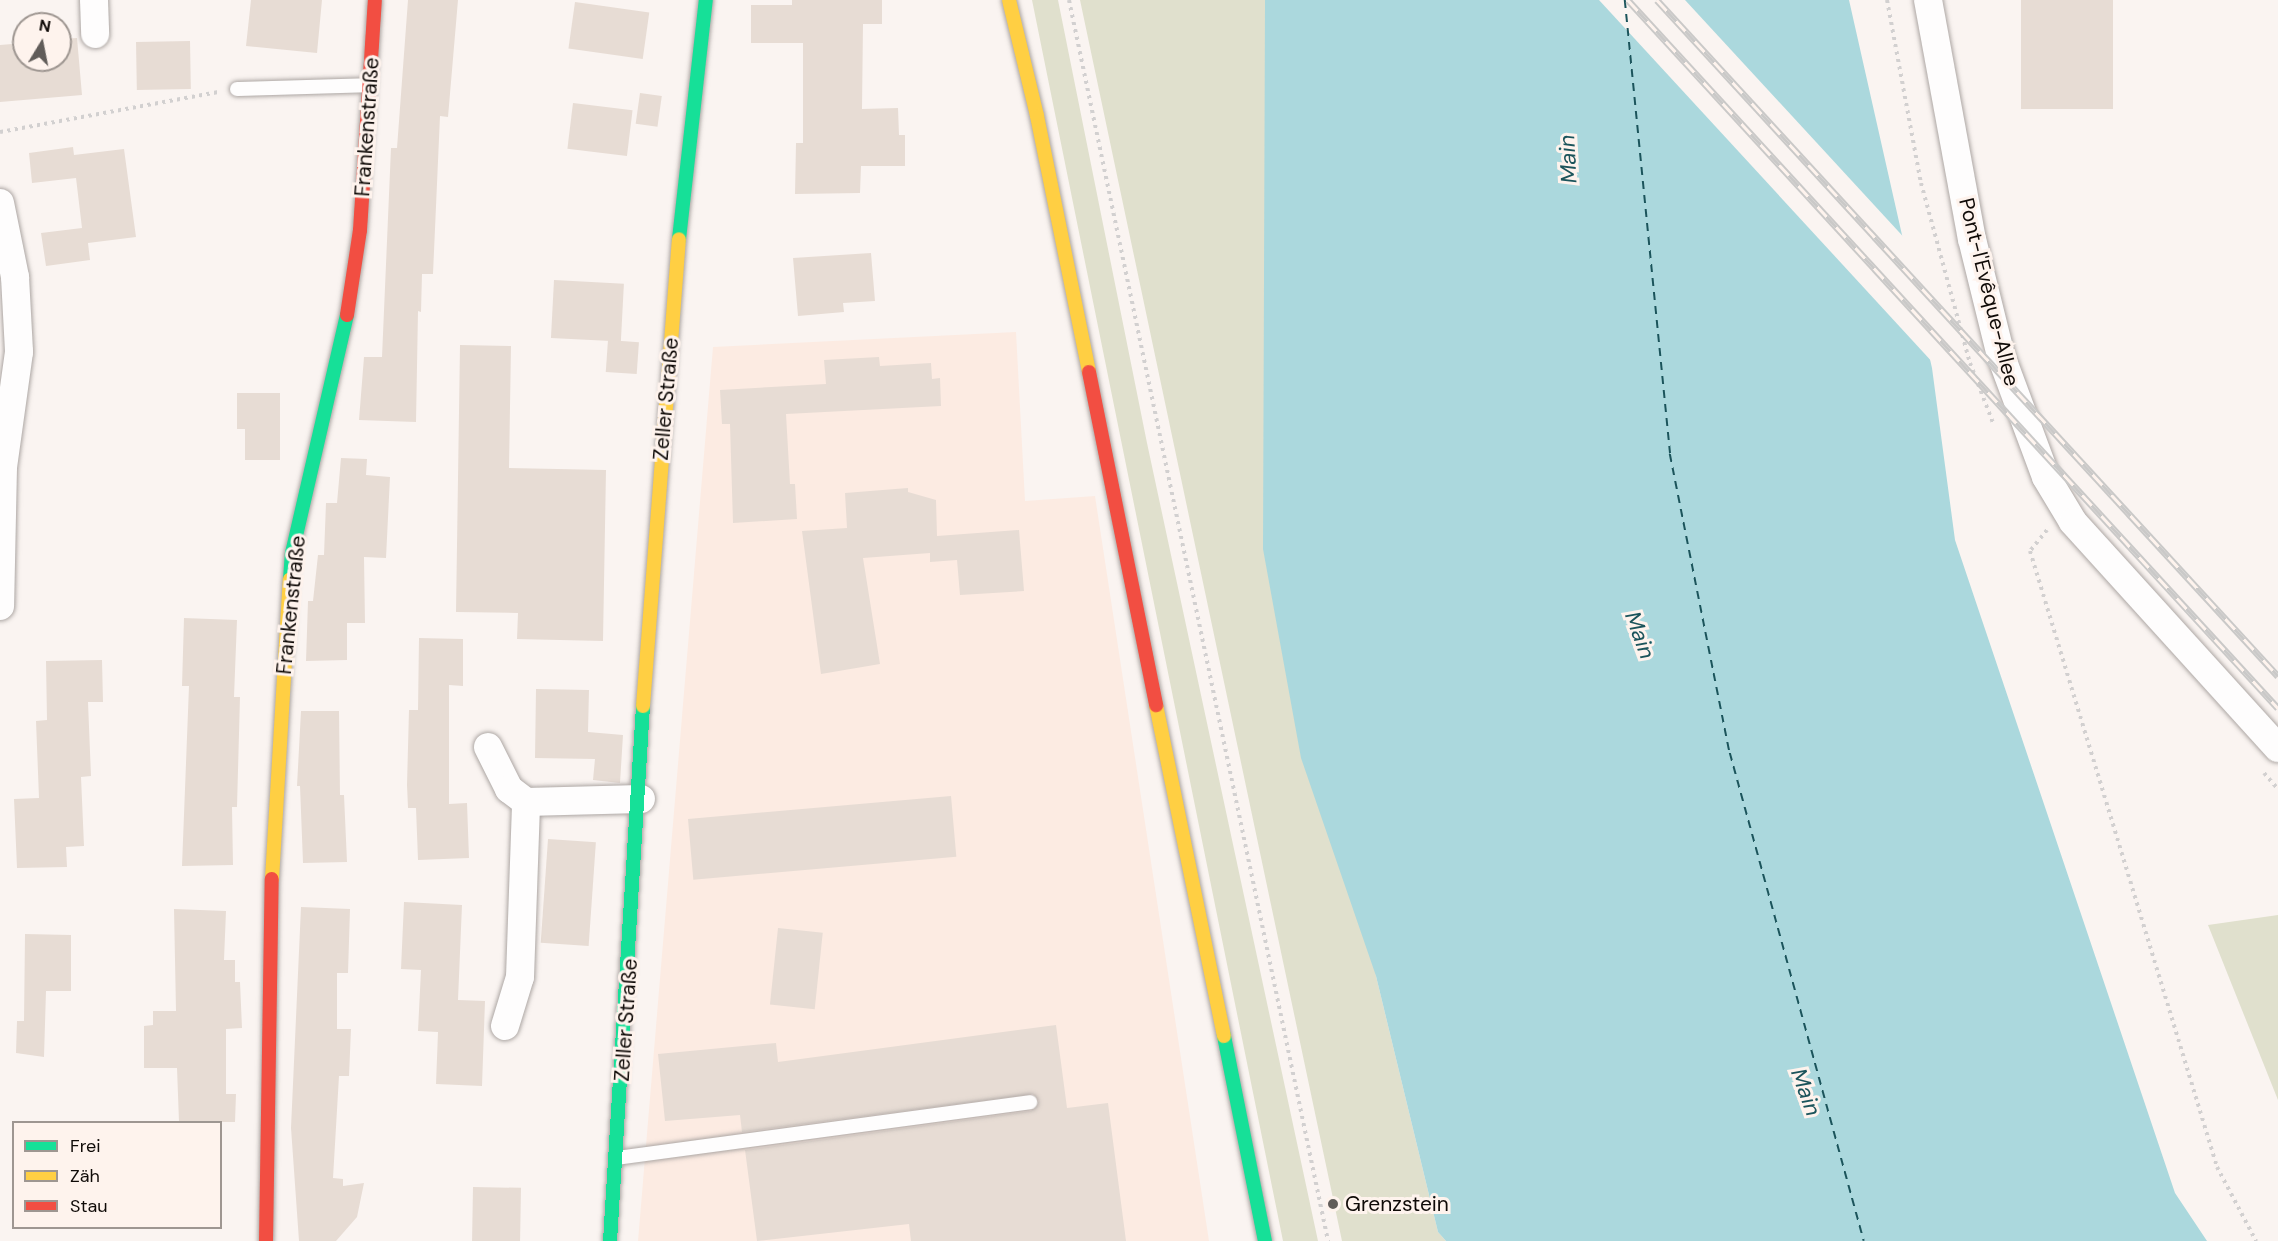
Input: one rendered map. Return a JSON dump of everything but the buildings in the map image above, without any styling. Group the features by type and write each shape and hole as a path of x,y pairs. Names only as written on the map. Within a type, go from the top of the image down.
{"street":[{"path":"94,0 95,34"},
{"name":"Frankenstraße","path":"266,1241 265,1145 269,933 292,553 350,303 360,230 375,0"},
{"name":"Zeller Straße","path":"610,1241 641,799 656,518 683,196 706,0"},
{"path":"1009,0 1044,151 1264,1241"},
{"name":"Pont-l'Evêque-Allee","path":"1928,0 1972,239 2001,357 2046,477 2073,522 2278,748"},
{"path":"0,203 15,277 19,352 3,467 0,606"},
{"path":"488,747 509,789 526,802 641,799"},
{"path":"506,1026 520,977 526,802"}],"lane":[{"path":"237,88 368,85"},
{"path":"616,1158 1030,1102"}],"path":[{"path":"1069,0 1328,1241"},
{"path":"0,132 237,88"},
{"path":"2048,529 2030,551 2217,1167 2256,1241"}],"shaded area":[{"path":"1016,332 1025,501 1095,496 1209,1241 638,1241 713,347"}],"green space":[{"path":"1032,0 1058,0 1147,443 1318,1241 1283,1241"},
{"path":"1080,0 1265,0 1376,976 1438,1232 1446,1241 1342,1241"},
{"path":"2278,915 2278,1100 2208,925"}],"water":[{"name":"Main","path":"1265,0 1849,0 1932,368 1955,540 2175,1193 2207,1241 1446,1241 1438,1232 1376,976 1301,758 1263,549"}],"pier":[{"path":"1599,0 1685,0 1910,244 1935,365"}],"ferry route":[{"path":"1625,0 1670,454 1730,753 1864,1241"}],"railway":[{"path":"1628,0 2278,708"},
{"path":"1657,0 2278,676"}],"traffic: fast":[{"path":"679,239 706,0"},
{"path":"290,580 292,553 347,315"},
{"path":"610,1241 643,706"},
{"path":"1224,1036 1265,1241"}],"traffic: slow":[{"path":"1009,0 1037,116 1089,372"},
{"path":"643,706 679,239"},
{"path":"272,879 290,580"},
{"path":"1156,705 1224,1036"}],"traffic: jam":[{"path":"347,315 360,230 375,0"},
{"path":"1089,372 1156,705"},
{"path":"266,1241 272,879"}],"place":[{"name":"Grenzstein","path":"1333,1204"}]}
